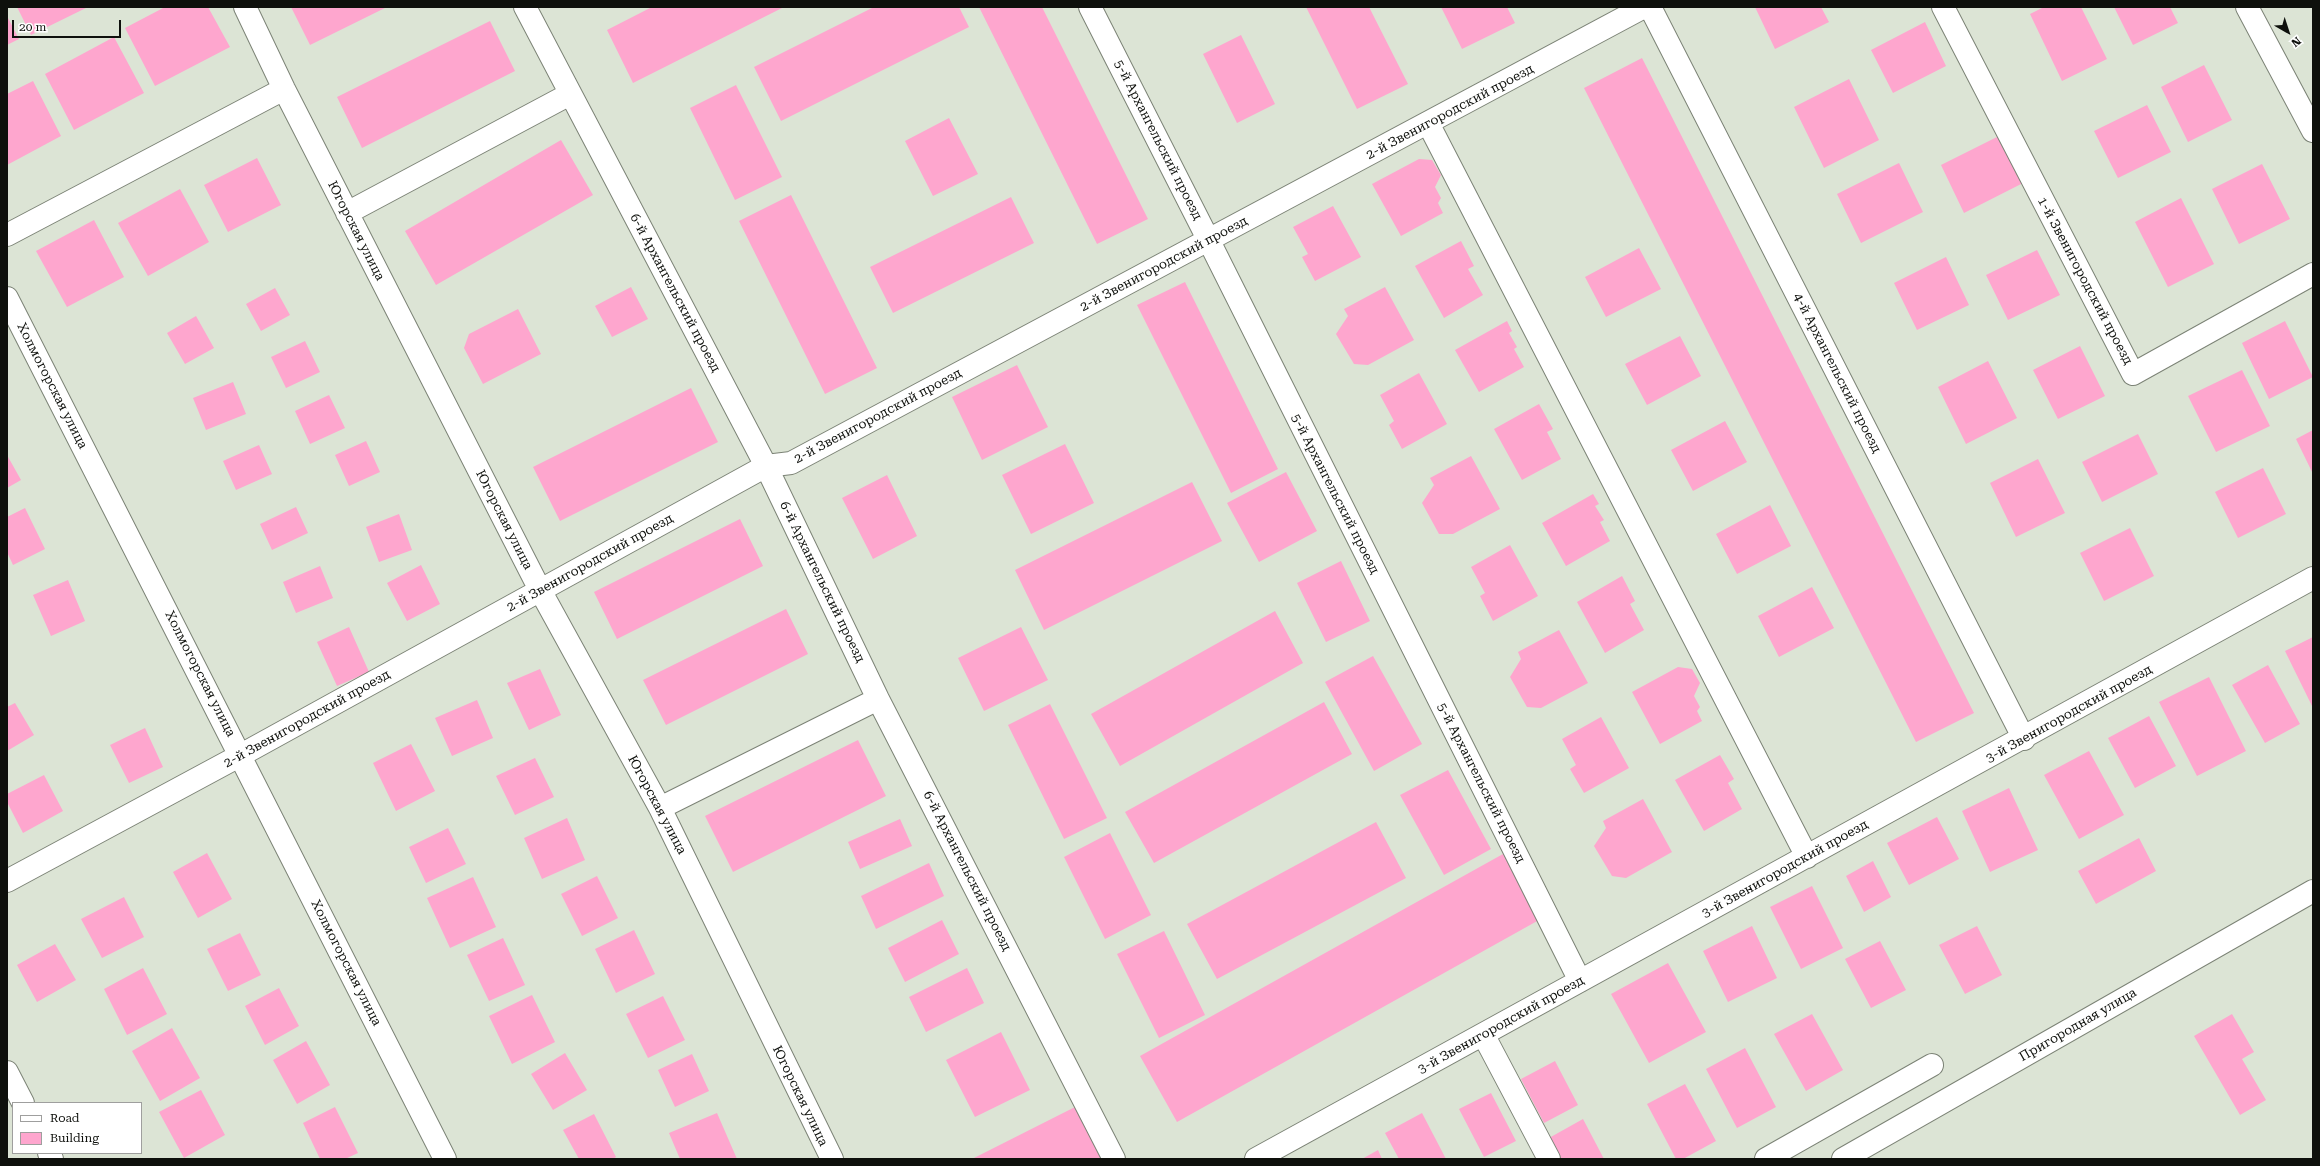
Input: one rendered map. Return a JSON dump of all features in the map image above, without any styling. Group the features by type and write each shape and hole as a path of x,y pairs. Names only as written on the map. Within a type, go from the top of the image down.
{"street":[{"name":"Югорская улица","path":"244,7 284,90 540,590 660,808 832,1159"},
{"name":"6-й Архангельский проезд","path":"525,7 766,466 878,700 1114,1159"},
{"name":"5-й Архангельский проезд","path":"1090,7 1580,981"},
{"name":"2-й Звенигородский проезд","path":"7,881 241,755 766,466 791,463 1209,241 1644,7"},
{"name":"4-й Архангельский проезд","path":"1650,7 2024,739"},
{"name":"1-й Звенигородский проезд","path":"1943,7 2133,374 2313,274"},
{"path":"2247,7 2313,131"},
{"path":"7,235 284,90"},
{"path":"347,213 570,94"},
{"path":"1428,123 1807,857"},
{"name":"Холмогорская улица","path":"7,298 241,755 445,1159"},
{"name":"3-й Звенигородский проезд","path":"1256,1159 1484,1036 1580,981 2024,739 2313,578"},
{"path":"660,808 878,700"},
{"name":"Пригородная улица","path":"1844,1159 2313,891"},
{"path":"1484,1036 1549,1159"},
{"path":"1766,1159 1932,1065"},
{"path":"7,1072 22,1102"}],"building":[{"path":"17,7 88,7 31,35"},
{"path":"165,7 208,7 230,47 155,86 125,28"},
{"path":"291,7 387,7 310,45"},
{"path":"652,7 784,7 633,83 607,30"},
{"path":"874,7 959,7 969,27 781,121 754,67"},
{"path":"979,7 1042,7 1148,219 1097,244"},
{"path":"1306,7 1369,7 1408,84 1357,109"},
{"path":"1441,7 1507,7 1515,23 1462,49"},
{"path":"1755,7 1821,7 1829,22 1775,49"},
{"path":"2044,7 2081,7 2107,59 2062,81 2030,14"},
{"path":"2114,7 2170,7 2178,23 2133,45"},
{"path":"7,16 19,39 7,45"},
{"path":"490,21 515,71 362,148 337,97"},
{"path":"1925,22 1946,66 1893,93 1871,50"},
{"path":"1241,35 1275,104 1237,123 1203,54"},
{"path":"114,37 144,93 74,130 45,74"},
{"path":"1642,58 1974,713 1916,742 1584,88"},
{"path":"2204,65 2232,120 2188,142 2161,87"},
{"path":"1849,79 1879,140 1824,168 1794,107"},
{"path":"33,81 61,136 7,165 7,94"},
{"path":"736,85 782,177 735,200 690,108"},
{"path":"2147,105 2171,152 2118,178 2094,131"},
{"path":"949,118 978,174 933,196 905,141"},
{"path":"2001,135 2025,182 1964,213 1941,165"},
{"path":"561,140 593,195 436,285 405,231"},
{"path":"257,158 281,205 228,232 204,185"},
{"path":"1419,159 1432,160 1441,175 1435,187 1441,198 1438,203 1443,213 1401,236 1372,184"},
{"path":"1899,163 1923,212 1861,243 1837,194"},
{"path":"2262,164 2290,219 2239,244 2212,189"},
{"path":"180,189 209,242 148,276 118,223"},
{"path":"791,195 877,368 825,394 739,221"},
{"path":"1011,197 1034,243 893,313 870,267"},
{"path":"2181,198 2214,264 2168,287 2135,222"},
{"path":"1333,206 1361,257 1315,281 1302,257 1308,254 1293,227"},
{"path":"94,220 124,277 67,307 36,251"},
{"path":"1461,241 1474,266 1468,269 1483,295 1444,318 1415,266"},
{"path":"1639,248 1661,289 1606,317 1585,277"},
{"path":"2037,250 2060,295 2008,320 1986,275"},
{"path":"1946,257 1969,305 1917,330 1894,283"},
{"path":"1185,282 1278,469 1231,493 1137,305"},
{"path":"631,287 648,319 612,337 595,306"},
{"path":"1385,287 1414,340 1368,365 1354,364 1336,334 1348,316 1344,309"},
{"path":"275,288 290,315 261,331 246,304"},
{"path":"518,309 541,354 483,384 464,348 469,334"},
{"path":"196,316 214,348 185,364 167,333"},
{"path":"1507,321 1512,331 1509,333 1517,347 1514,349 1524,367 1479,392 1455,350"},
{"path":"2285,321 2313,377 2269,399 2242,343"},
{"path":"1680,336 1701,376 1647,405 1625,364"},
{"path":"305,341 320,372 286,388 271,357"},
{"path":"2080,346 2105,396 2058,419 2033,370"},
{"path":"1988,361 2017,418 1966,444 1938,387"},
{"path":"1017,365 1048,427 982,460 952,397"},
{"path":"2242,370 2270,426 2216,452 2188,396"},
{"path":"1419,373 1447,424 1402,449 1389,425 1394,421 1380,395"},
{"path":"233,382 246,414 206,430 193,398"},
{"path":"691,388 718,442 560,521 533,467"},
{"path":"329,395 345,428 310,444 295,411"},
{"path":"1539,404 1553,429 1547,432 1561,459 1522,480 1494,429"},
{"path":"1725,421 1747,462 1693,491 1671,450"},
{"path":"2313,430 2313,474 2296,439"},
{"path":"2138,434 2158,474 2102,502 2082,462"},
{"path":"366,441 380,472 349,486 335,455"},
{"path":"1065,444 1094,503 1031,534 1002,475"},
{"path":"259,445 272,474 236,490 223,461"},
{"path":"7,455 21,480 7,488"},
{"path":"1471,456 1500,509 1453,534 1439,534 1422,503 1434,485 1430,478"},
{"path":"2038,459 2065,513 2016,537 1990,483"},
{"path":"2263,468 2286,514 2238,538 2215,492"},
{"path":"1286,472 1317,531 1259,562 1227,503"},
{"path":"887,475 917,536 873,559 842,498"},
{"path":"1192,482 1222,541 1044,630 1015,570"},
{"path":"1593,494 1599,504 1595,506 1604,520 1600,522 1610,541 1566,566 1542,523"},
{"path":"1770,505 1791,546 1737,574 1716,534"},
{"path":"296,507 308,533 272,550 260,524"},
{"path":"25,508 45,549 13,565 7,552 7,517"},
{"path":"399,514 412,550 379,562 366,527"},
{"path":"740,519 763,566 617,639 594,592"},
{"path":"2130,528 2154,576 2104,601 2080,553"},
{"path":"1510,545 1538,596 1493,621 1480,596 1485,593 1471,567"},
{"path":"1341,561 1370,621 1326,642 1297,583"},
{"path":"421,565 440,604 407,621 387,583"},
{"path":"320,566 333,598 296,613 283,582"},
{"path":"1622,576 1635,601 1630,604 1644,630 1605,653 1577,602"},
{"path":"68,580 85,621 51,636 33,595"},
{"path":"1812,587 1834,628 1779,657 1758,616"},
{"path":"786,609 808,654 666,725 643,680"},
{"path":"1275,611 1303,663 1120,766 1091,714"},
{"path":"349,627 369,672 337,686 317,642"},
{"path":"1021,627 1048,680 984,711 958,658"},
{"path":"1559,630 1588,683 1541,708 1527,707 1510,677 1521,659 1518,652"},
{"path":"2313,637 2313,708 2285,651"},
{"path":"1373,656 1422,744 1374,771 1325,682"},
{"path":"2268,665 2300,724 2265,743 2232,685"},
{"path":"1678,667 1692,669 1700,683 1694,696 1700,707 1697,711 1702,721 1660,744 1632,692"},
{"path":"540,669 561,715 529,730 507,683"},
{"path":"2209,677 2246,751 2197,776 2159,702"},
{"path":"477,700 493,738 452,756 435,718"},
{"path":"1324,702 1352,754 1154,863 1125,812"},
{"path":"15,703 34,735 7,751 7,707"},
{"path":"1050,704 1107,818 1064,839 1008,725"},
{"path":"2149,716 2176,766 2135,788 2108,738"},
{"path":"1601,717 1629,768 1584,793 1570,769 1576,765 1562,739"},
{"path":"145,728 163,767 129,783 110,745"},
{"path":"858,740 886,796 733,872 705,816"},
{"path":"411,744 435,791 396,811 373,763"},
{"path":"2089,751 2124,815 2079,839 2044,775"},
{"path":"1720,755 1734,779 1728,783 1742,809 1704,831 1675,780"},
{"path":"535,758 554,797 515,815 496,776"},
{"path":"1448,770 1491,849 1444,875 1400,795"},
{"path":"44,775 63,811 23,833 7,802 7,794"},
{"path":"2009,788 2038,850 1990,872 1962,811"},
{"path":"1643,799 1672,852 1626,878 1612,876 1594,846 1606,828 1603,821"},
{"path":"1937,817 1959,859 1909,885 1887,843"},
{"path":"567,818 585,860 542,879 524,838"},
{"path":"900,819 912,846 860,869 848,842"},
{"path":"1376,822 1406,878 1217,979 1187,924"},
{"path":"448,828 466,864 426,883 409,847"},
{"path":"1110,833 1151,915 1105,939 1064,857"},
{"path":"2139,838 2156,871 2096,904 2078,871"},
{"path":"207,853 232,899 198,918 173,872"},
{"path":"1503,854 1539,920 1177,1122 1140,1056"},
{"path":"1873,861 1891,897 1864,912 1846,876"},
{"path":"929,863 944,896 876,929 861,896"},
{"path":"597,876 618,918 582,936 561,894"},
{"path":"473,877 496,927 450,948 427,898"},
{"path":"1812,886 1843,948 1801,969 1770,907"},
{"path":"124,897 144,937 102,958 81,919"},
{"path":"942,920 959,954 905,982 888,948"},
{"path":"1752,926 1777,978 1728,1002 1703,951"},
{"path":"1977,926 2002,975 1965,994 1939,945"},
{"path":"634,930 655,974 616,993 595,949"},
{"path":"1164,931 1205,1015 1159,1038 1117,954"},
{"path":"240,933 261,975 228,991 207,949"},
{"path":"503,938 525,985 489,1001 467,955"},
{"path":"1880,941 1906,990 1871,1008 1845,959"},
{"path":"55,944 76,980 37,1002 17,965"},
{"path":"1668,963 1706,1032 1649,1063 1611,994"},
{"path":"143,968 167,1014 127,1035 104,989"},
{"path":"967,968 984,1003 926,1032 909,997"},
{"path":"279,988 299,1026 265,1045 245,1006"},
{"path":"532,995 555,1042 512,1064 489,1016"},
{"path":"663,996 685,1040 648,1058 626,1014"},
{"path":"1812,1014 1843,1070 1806,1091 1774,1034"},
{"path":"2232,1014 2254,1052 2242,1059 2266,1100 2240,1115 2194,1036"},
{"path":"172,1028 200,1078 160,1101 132,1051"},
{"path":"1001,1032 1030,1090 975,1117 946,1060"},
{"path":"306,1041 330,1085 297,1104 273,1060"},
{"path":"1745,1048 1776,1107 1737,1128 1706,1069"},
{"path":"565,1053 587,1090 553,1110 531,1074"},
{"path":"692,1054 709,1091 675,1107 658,1070"},
{"path":"1555,1061 1578,1105 1544,1123 1521,1079"},
{"path":"1685,1084 1716,1141 1683,1159 1676,1159 1647,1104"},
{"path":"201,1090 225,1135 184,1158 159,1112"},
{"path":"1491,1093 1516,1141 1484,1157 1459,1109"},
{"path":"335,1107 358,1153 345,1159 320,1159 303,1123"},
{"path":"1075,1107 1101,1159 972,1159"},
{"path":"717,1113 737,1159 680,1159 669,1133"},
{"path":"1422,1113 1446,1159 1399,1159 1385,1133"},
{"path":"594,1114 616,1157 613,1159 579,1159 563,1130"},
{"path":"1583,1119 1604,1159 1560,1159 1549,1138"},
{"path":"1378,1150 1382,1159 1362,1159"}]}
